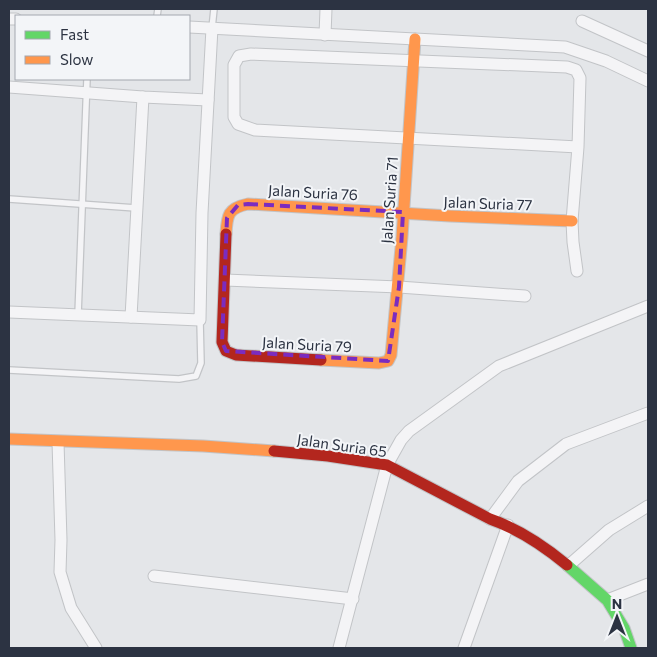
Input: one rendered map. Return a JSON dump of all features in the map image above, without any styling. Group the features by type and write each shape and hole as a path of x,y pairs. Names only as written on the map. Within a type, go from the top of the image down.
{"street":[{"path":"325,35 326,9"},
{"path":"582,20 648,51"},
{"path":"190,27 565,47 606,61 648,81"},
{"path":"9,312 200,320 202,213 212,28"},
{"name":"Jalan Suria 71","path":"388,361 391,355 399,287 415,40"},
{"path":"576,271 572,221 578,147 580,78 576,70 567,67 251,54 239,56 234,65 234,117 238,124 255,130 578,147"},
{"path":"9,87 208,100"},
{"path":"131,317 142,97"},
{"name":"Jalan Suria 76","path":"225,280 227,218 231,210 238,206 248,204 403,212"},
{"name":"Jalan Suria 77","path":"403,212 437,216 572,221"},
{"path":"225,280 399,287 525,296"},
{"name":"Jalan Suria 79","path":"225,280 222,342 226,351 236,355 379,363 388,361"},
{"path":"339,648 387,466 401,440 409,431 499,366 648,306"},
{"path":"490,518 518,481 566,444 648,413"},
{"name":"Jalan Suria 65","path":"9,439 203,446 260,450 328,456 387,466 490,518 508,525 548,549 607,600 624,628 631,648"},
{"path":"58,442 60,572 71,608 96,648"},
{"path":"568,566 608,530 648,506"},
{"path":"464,648 508,525"},
{"path":"154,576 352,599"},
{"path":"607,600 648,584"}],"lane":[{"path":"212,28 214,9"},
{"path":"78,315 87,80"},
{"path":"9,199 136,208"},
{"path":"9,370 179,379 196,376 201,363 200,320"}],"highlighted area":[{"path":"238,205 403,212 399,287 388,361 226,351 222,342 227,218"}],"traffic: fast":[{"path":"567,565 607,600 624,628 631,648"}],"traffic: slow":[{"path":"321,360 379,363 388,361 391,355 402,237 415,39"},
{"path":"226,234 230,213 236,208 248,204 572,221"},
{"path":"9,439 203,446 274,451"}],"traffic: jam":[{"path":"226,234 222,342 226,351 236,355 321,360"},
{"path":"274,451 328,456 387,465 490,519 521,533 567,565"}]}
